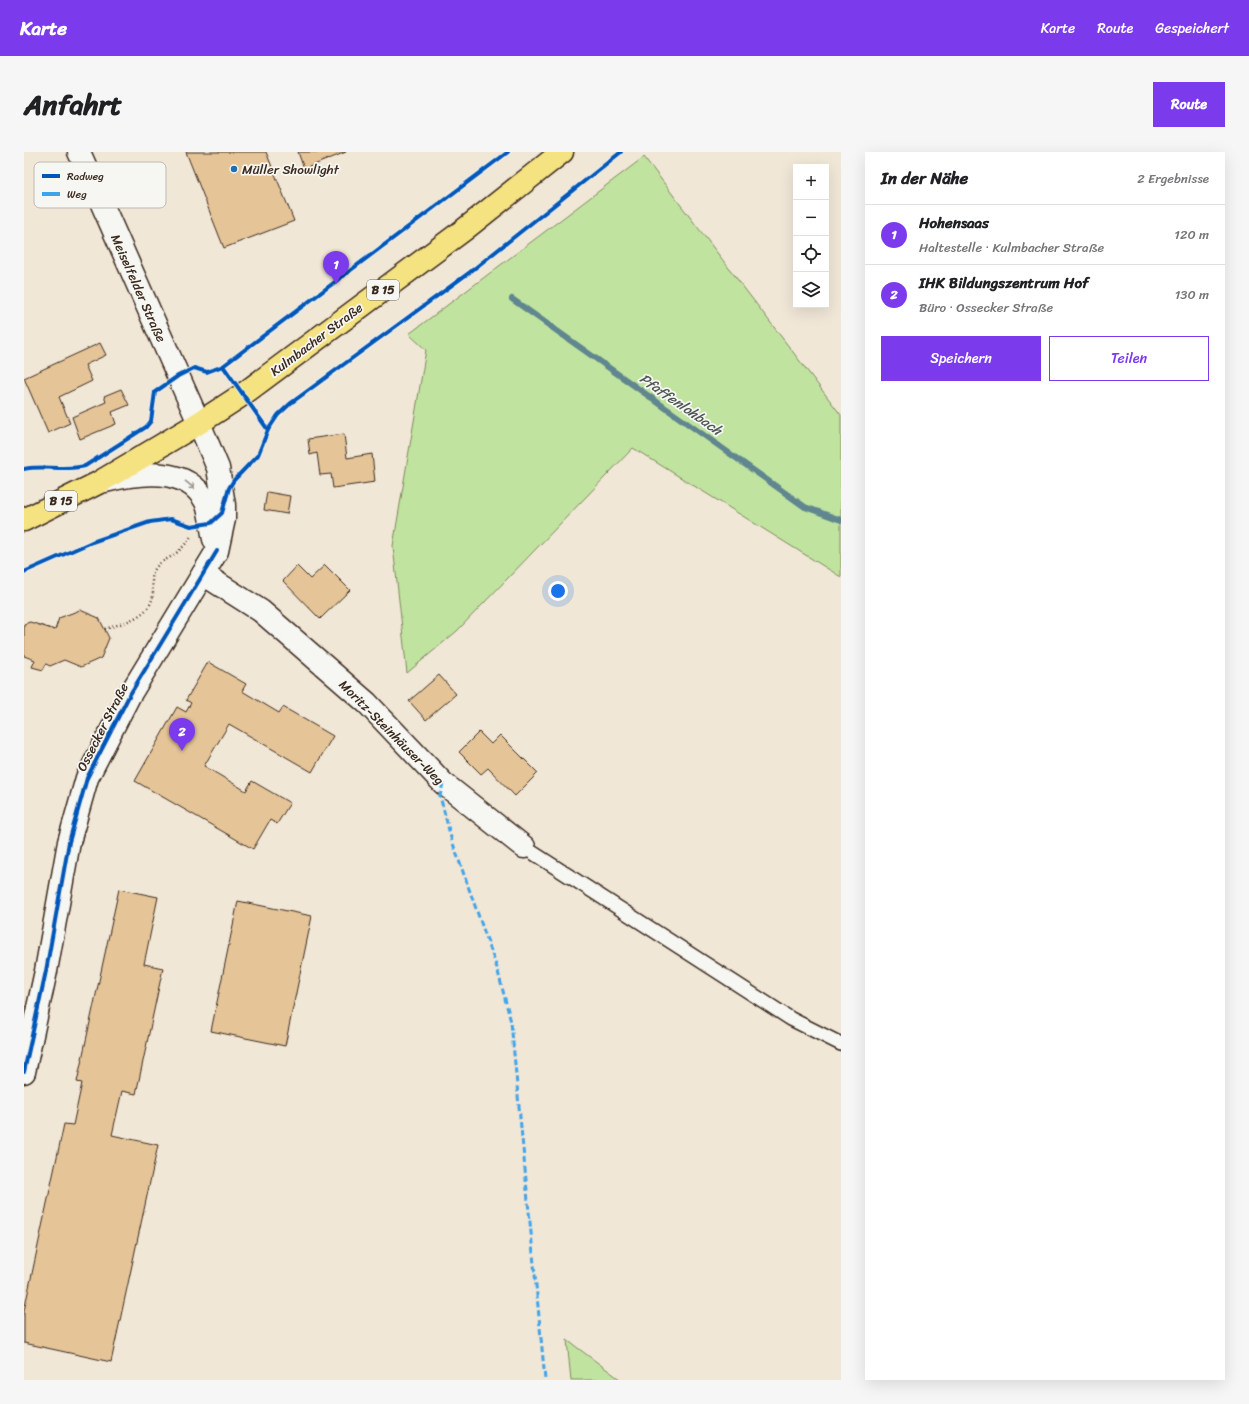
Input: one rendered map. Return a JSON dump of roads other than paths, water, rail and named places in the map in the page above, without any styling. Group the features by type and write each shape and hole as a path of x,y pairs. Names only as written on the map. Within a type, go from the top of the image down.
{"main road":[{"name":"Kulmbacher Straße","path":"24,520 98,483 199,423 248,390 465,229 562,152"}],"street":[{"name":"Meiselfelder Straße","path":"79,152 83,162"},
{"name":"Meiselfelder Straße","path":"104,208 199,423"},
{"name":"Ossecker Straße","path":"24,1072 46,971 69,842 87,778 129,696 217,551 224,519 224,504 218,468 199,423"},
{"name":"Kulmbacher Straße","path":"98,483 131,474 154,474 185,480 206,502 217,551"},
{"name":"Moritz-Steinhäuser-Weg","path":"202,574 261,611 366,703 443,783 524,847"}],"lane":[{"path":"524,847 791,1019 841,1044"}],"waterway":[{"name":"Pfaffenlohbach","path":"512,299 805,507 841,520"}],"place":[{"name":"Müller Showlight","path":"234,169"},
{"name":"Hohensaas","path":"336,284"},
{"name":"IHK Bildungszentrum Hof","path":"182,751"}]}
